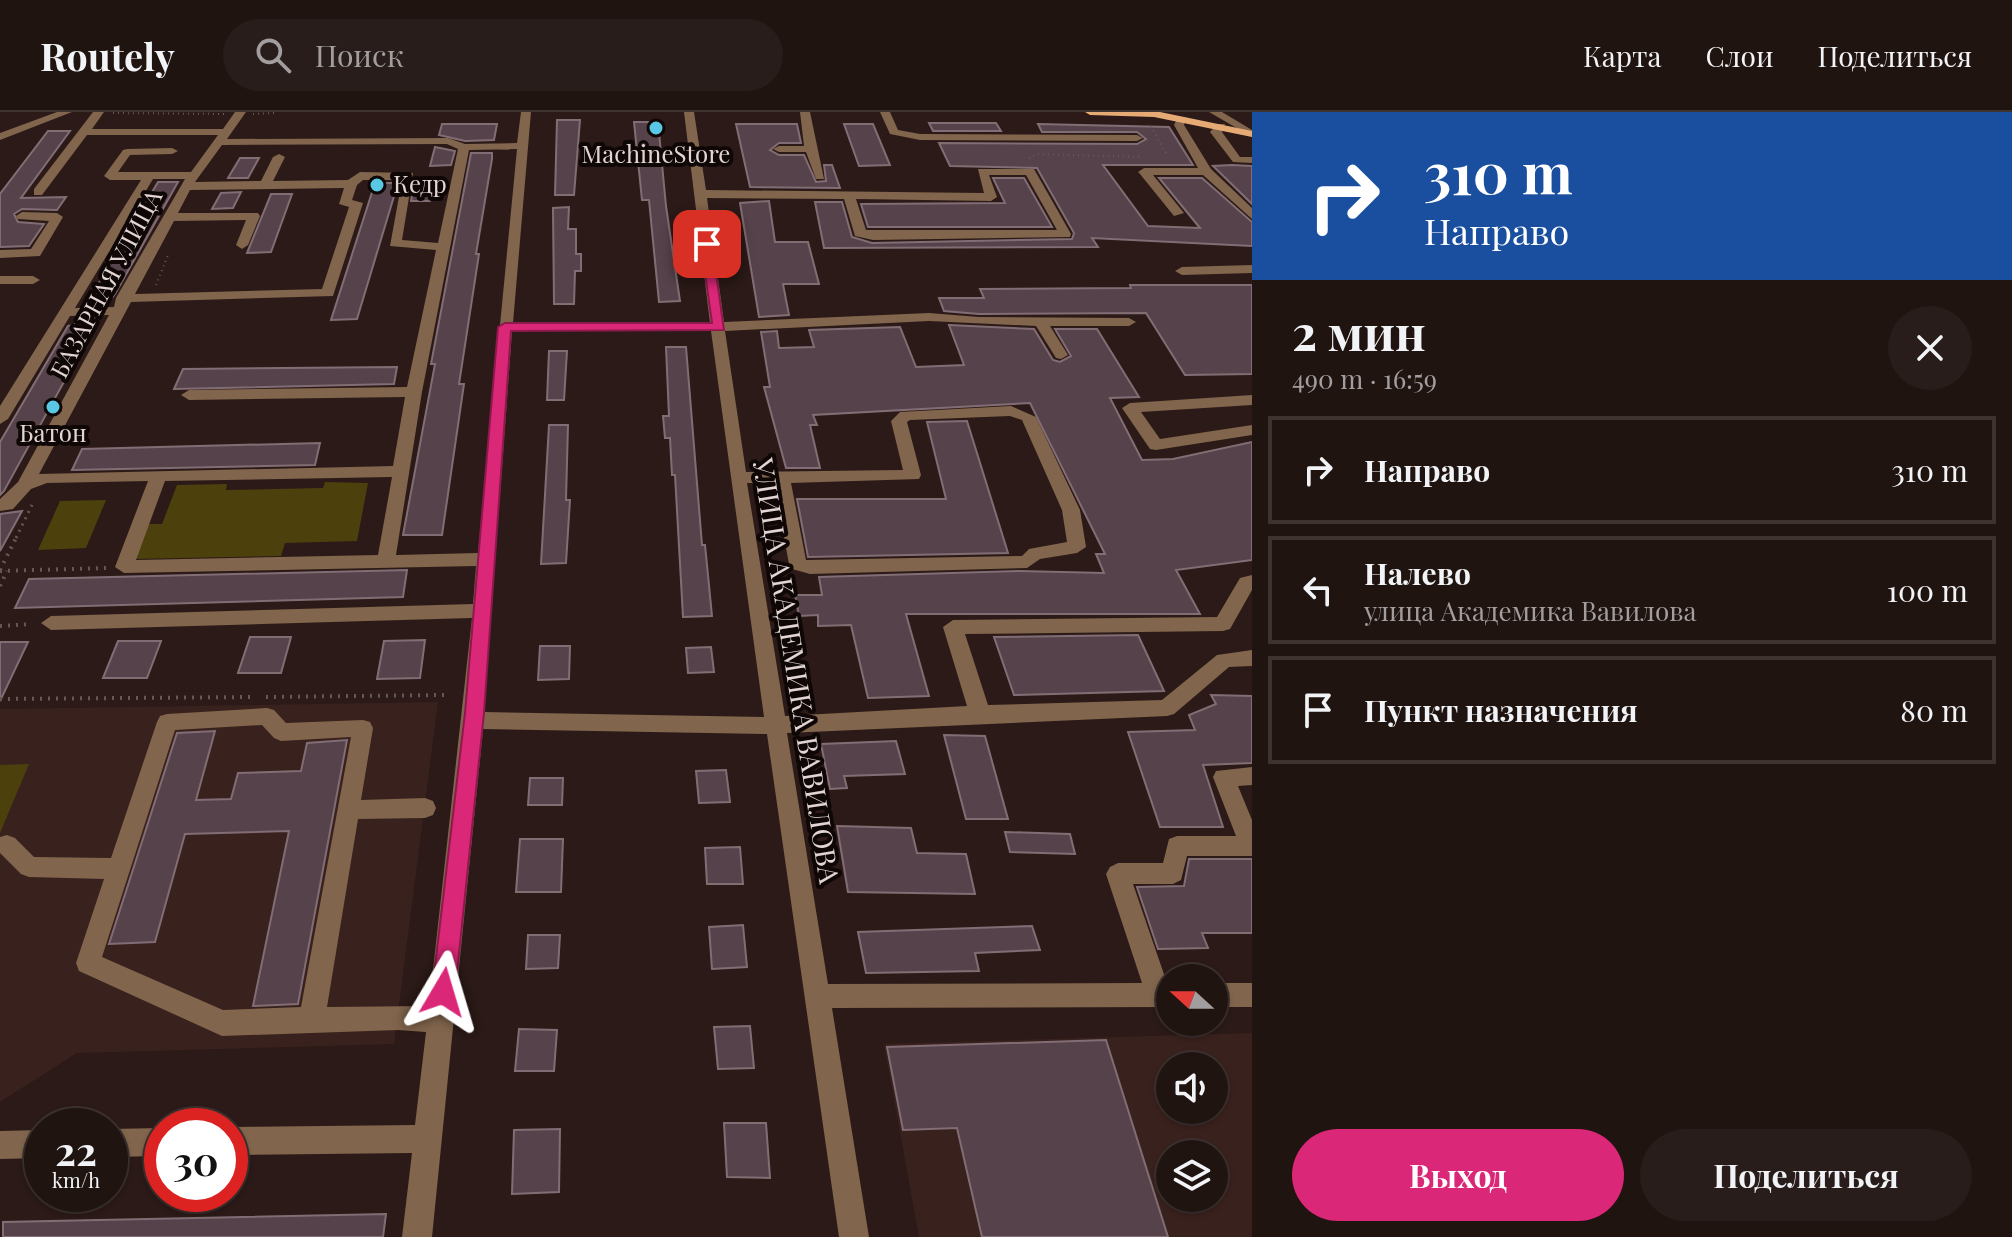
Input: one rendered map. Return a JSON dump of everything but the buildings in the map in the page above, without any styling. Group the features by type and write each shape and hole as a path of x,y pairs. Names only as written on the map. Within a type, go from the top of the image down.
{"main road":[{"path":"1090,112 1154,114 1251,134"}],"street":[{"path":"0,137 67,112"},
{"name":"БАЗАРНАЯ УЛИЦА","path":"25,485 168,217 190,180 241,112"},
{"path":"417,1237 473,720 480,611 526,112"},
{"name":"УЛИЦА АКАДЕМИКА ВАВИЛОВА","path":"689,112 738,478 854,1237"},
{"path":"805,112 810,149 820,176"},
{"path":"885,112 894,132 920,137 1137,138"},
{"path":"1214,112 1251,134"},
{"path":"38,192 99,113"},
{"path":"1182,119 1179,125 1206,171 1252,215"},
{"path":"1221,126 1216,132 1237,160 1252,160"},
{"path":"83,132 226,132"},
{"path":"217,142 302,145 448,141 464,147 522,146"},
{"path":"386,560 414,392 464,147"},
{"path":"779,149 810,149"},
{"path":"172,151 127,152 110,176 265,185 351,184"},
{"path":"265,185 279,157"},
{"path":"699,194 991,197 982,171 1030,171 1065,234 873,236 860,233 849,196"},
{"path":"1178,213 1144,172 1206,171"},
{"path":"0,419 149,176"},
{"path":"63,312 120,305 328,293 357,203 345,204 351,184 360,176 409,176 395,243 442,247"},
{"path":"49,215 59,202"},
{"path":"0,254 35,253 57,217 22,216"},
{"path":"168,217 254,216 242,245"},
{"path":"1182,271 1252,269"},
{"path":"0,280 33,280"},
{"path":"505,327 719,327 929,317 1129,322"},
{"path":"1041,322 1061,355"},
{"path":"189,395 414,392"},
{"path":"1252,400 1130,408 1156,445 1252,430"},
{"path":"738,478 913,475 899,421 906,415 1011,411 1028,417 1071,510 1077,547 1035,553 1027,562 810,568 798,564 782,478"},
{"path":"0,505 7,505 25,485 46,478 401,471"},
{"path":"159,476 124,567 485,559"},
{"path":"980,714 953,627 1223,624 1247,583 1252,582"},
{"path":"51,623 480,611"},
{"path":"473,720 775,725 1167,708 1224,660 1252,658"},
{"path":"312,1020 363,728 281,732 267,716 167,722 88,963 222,1023 312,1020 398,1017 440,1020"},
{"path":"1156,974 1118,874 1173,873 1177,846 1251,846 1224,777 1252,776"},
{"path":"349,810 425,808"},
{"path":"7,845 29,867 119,869"},
{"path":"818,996 1156,995"},
{"path":"1228,995 1252,995"},
{"path":"248,1141 428,1139"},
{"path":"0,1145 24,1144"}],"path":[{"path":"99,113 217,112"},
{"path":"46,478 0,571 124,567"},
{"path":"0,586 7,571"},
{"path":"0,626 51,623"},
{"path":"0,699 444,695"}],"shaded area":[{"path":"325,482 368,483 357,541 285,543 281,556 134,559 148,524 162,524 177,485 227,484 226,490 323,488"},
{"path":"106,500 86,548 38,550 60,501"},
{"path":"438,702 394,1044 77,1053 0,1102 0,709"},
{"path":"29,764 0,833 0,765"},
{"path":"1252,1033 1252,1237 919,1237 884,1044"}],"place":[{"name":"MachineStore","path":"656,128"},
{"name":"Кедр","path":"377,185"},
{"name":"Батон","path":"53,407"}],"route":[{"path":"443,992 474,713 505,327 719,327 707,244"}]}
